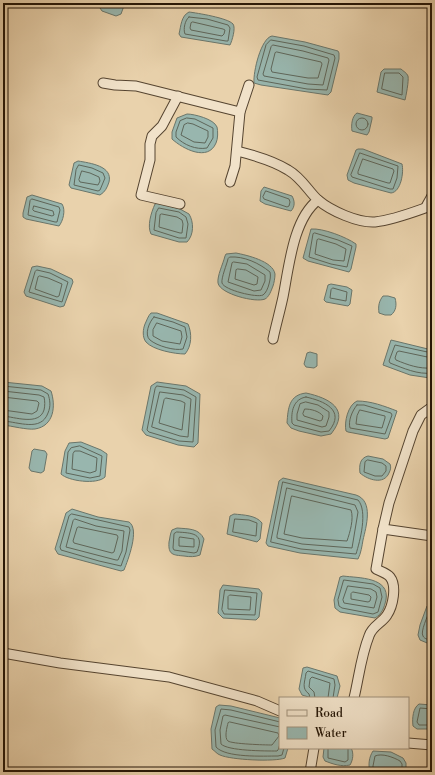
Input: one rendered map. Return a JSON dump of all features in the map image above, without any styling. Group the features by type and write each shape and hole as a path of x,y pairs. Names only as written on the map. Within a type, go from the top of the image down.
{"street":[{"path":"103,83 136,86 240,112"},
{"path":"230,182 235,166 240,112 249,85"},
{"path":"178,96 162,126 152,136 150,144 150,160 141,195 180,204"},
{"path":"237,151 288,170 303,182 318,200 337,212 358,219 374,222 430,209 427,205 432,196"},
{"path":"273,339 283,296 286,274 293,248 304,217 310,207 318,200"},
{"path":"354,697 365,646 370,633 374,627 387,615 391,606 393,593 392,583 389,576 376,569 389,503 413,431 421,415 432,407"},
{"path":"383,529 432,536"},
{"path":"3,653 60,663 169,677 256,701 279,711"},
{"path":"409,743 432,745"},
{"path":"310,772 314,749"}],"water":[{"path":"101,3 125,3 121,14 116,16 102,11 100,8"},
{"path":"189,12 219,18 233,24 233,38 230,45 181,37 179,34 182,22 184,16"},
{"path":"272,36 305,42 338,51 339,59 331,92 328,95 254,83 258,56 264,43"},
{"path":"384,69 401,69 406,73 408,85 405,100 377,92 381,72"},
{"path":"357,113 372,117 367,135 352,131 352,121"},
{"path":"187,114 204,118 215,124 217,127 217,137 216,143 212,149 207,152 195,152 182,147 172,139 172,132 177,118"},
{"path":"363,149 402,164 403,172 401,181 394,192 391,193 348,180 347,175 356,150"},
{"path":"78,161 100,166 108,172 109,182 106,190 102,194 100,195 71,188 69,185 74,163"},
{"path":"264,187 292,196 294,204 291,211 265,204 260,201 261,191"},
{"path":"32,195 62,204 64,215 59,226 26,219 23,217 27,197"},
{"path":"159,203 180,209 189,214 192,221 192,232 187,242 179,242 151,234 149,223 151,215 155,204"},
{"path":"311,229 322,230 334,234 356,244 351,269 349,272 308,261 303,258"},
{"path":"236,253 258,259 273,269 275,279 271,292 265,299 254,300 239,297 225,291 220,287 218,277 225,256 226,254"},
{"path":"37,266 51,269 72,279 73,282 64,306 60,307 26,296 24,292 32,267"},
{"path":"331,284 347,287 352,290 350,304 348,306 326,302 324,300 328,285"},
{"path":"383,296 395,298 396,308 391,315 379,313 379,304"},
{"path":"151,313 157,313 188,324 191,339 185,354 159,349 149,345 146,342 143,335 144,328"},
{"path":"391,340 432,350 432,373 430,378 410,375 383,365"},
{"path":"310,352 317,354 317,366 314,368 306,367 304,364 307,353"},
{"path":"3,382 42,386 51,391 53,397 53,409 50,420 41,427 35,429 3,425"},
{"path":"157,382 186,386 200,394 198,443 194,447 178,445 146,435 142,430 151,386"},
{"path":"306,393 322,398 335,406 338,411 339,418 337,425 331,434 321,436 299,431 291,428 287,423 290,403 296,396"},
{"path":"357,401 372,403 397,411 388,438 385,439 346,431 347,414 351,406"},
{"path":"81,442 107,454 105,477 96,481 83,481 70,479 61,474 65,451 69,443"},
{"path":"34,449 45,451 47,454 44,471 41,473 31,471 29,468 32,451"},
{"path":"368,456 383,459 390,464 391,467 387,477 376,480 367,478 360,473 361,462 363,458"},
{"path":"283,478 356,495 362,498 367,508 367,522 358,559 300,553 268,546 266,543 279,481"},
{"path":"72,509 98,517 129,522 132,526 133,538 124,570 121,571 58,554 55,549 66,513"},
{"path":"234,514 253,517 262,523 260,539 257,542 227,534 230,516"},
{"path":"177,528 193,530 202,535 204,539 200,555 174,555 170,552 169,542 171,533 172,530"},
{"path":"340,577 365,578 378,583 383,587 386,592 386,600 379,615 375,618 340,612 335,608 334,600"},
{"path":"223,585 259,589 262,593 259,617 256,620 223,618 218,613 220,590"},
{"path":"432,605 432,645 420,640 418,635 427,606"},
{"path":"307,667 337,676 340,686 337,697 309,697 302,695 299,689 303,668"},
{"path":"419,704 432,705 432,729 417,729 413,726 413,714 415,708"},
{"path":"219,705 231,706 279,718 279,749 288,749 285,758 272,760 243,759 226,757 217,753 212,749 211,729 216,707"},
{"path":"324,749 352,749 353,752 352,761 350,765 347,766 325,761 323,757"},
{"path":"373,751 391,752 403,758 406,763 406,772 370,772 369,761"}]}
